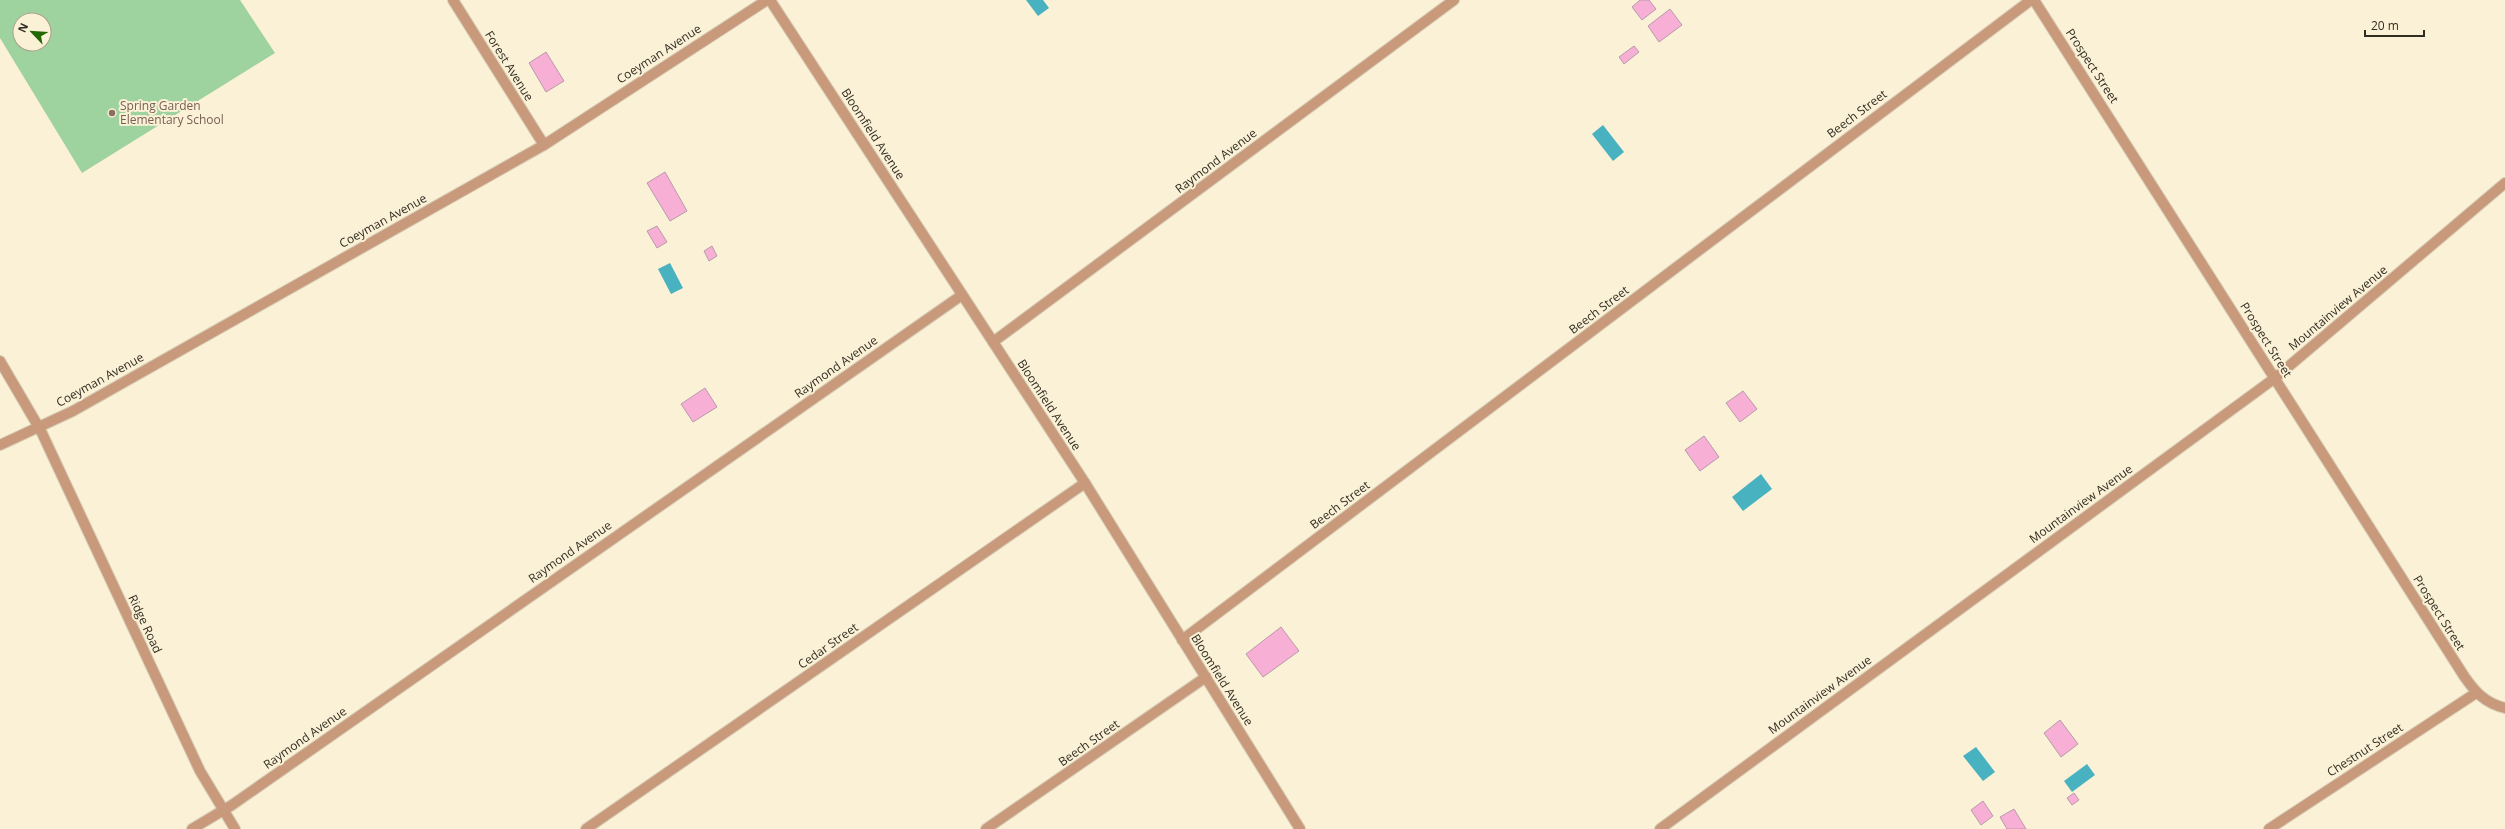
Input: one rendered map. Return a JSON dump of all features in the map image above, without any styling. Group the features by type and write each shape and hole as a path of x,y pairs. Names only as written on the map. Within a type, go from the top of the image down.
{"street":[{"name":"Forest Avenue","path":"453,0 544,145"},
{"name":"Coeyman Avenue","path":"0,445 74,411 544,145 767,0"},
{"name":"Bloomfield Avenue","path":"770,0 1085,483 1300,829"},
{"name":"Raymond Avenue","path":"993,342 1454,0"},
{"name":"Beech Street","path":"1182,640 2031,0"},
{"name":"Prospect Street","path":"2034,0 2476,693"},
{"name":"Mountainview Avenue","path":"1660,829 2275,378 2505,183"},
{"name":"Raymond Avenue","path":"192,829 222,810 962,295"},
{"name":"Ridge Road","path":"0,361 38,427 200,771 222,810 235,829"},
{"name":"Cedar Street","path":"586,829 1085,483"},
{"name":"Beech Street","path":"986,829 1206,677"},
{"path":"2476,693 2486,701 2505,708"},
{"name":"Chestnut Street","path":"2269,829 2476,693"}],"green space":[{"name":"Spring Garden Elementary School","path":"0,0 240,0 275,53 82,173 0,38"}],"water":[{"path":"1026,0 1043,0 1049,8 1038,16"},
{"path":"1603,125 1624,152 1613,161 1592,134"},
{"path":"670,263 683,288 671,294 658,269"},
{"path":"1761,474 1772,489 1743,511 1732,497"},
{"path":"1976,747 1995,772 1983,781 1963,756"},
{"path":"2087,764 2095,775 2072,792 2064,781"}],"building":[{"path":"1640,0 1649,0 1656,9 1642,20 1632,7"},
{"path":"1670,9 1682,25 1659,42 1648,26"},
{"path":"1634,46 1639,52 1624,64 1619,57"},
{"path":"546,52 564,81 546,92 529,63"},
{"path":"665,172 687,211 670,221 647,183"},
{"path":"657,226 667,242 657,248 647,231"},
{"path":"712,246 717,256 709,261 704,251"},
{"path":"705,388 717,407 693,422 681,404"},
{"path":"1743,391 1757,409 1740,422 1726,403"},
{"path":"1704,436 1719,457 1700,471 1685,450"},
{"path":"1281,627 1299,651 1263,677 1246,654"},
{"path":"2060,720 2078,744 2061,757 2044,733"},
{"path":"2074,793 2079,800 2072,805 2067,798"},
{"path":"1983,801 1993,816 1981,825 1971,810"},
{"path":"2014,809 2026,829 2007,829 2000,817"}],"place":[{"name":"Spring Garden Elementary School","path":"112,113"}]}
